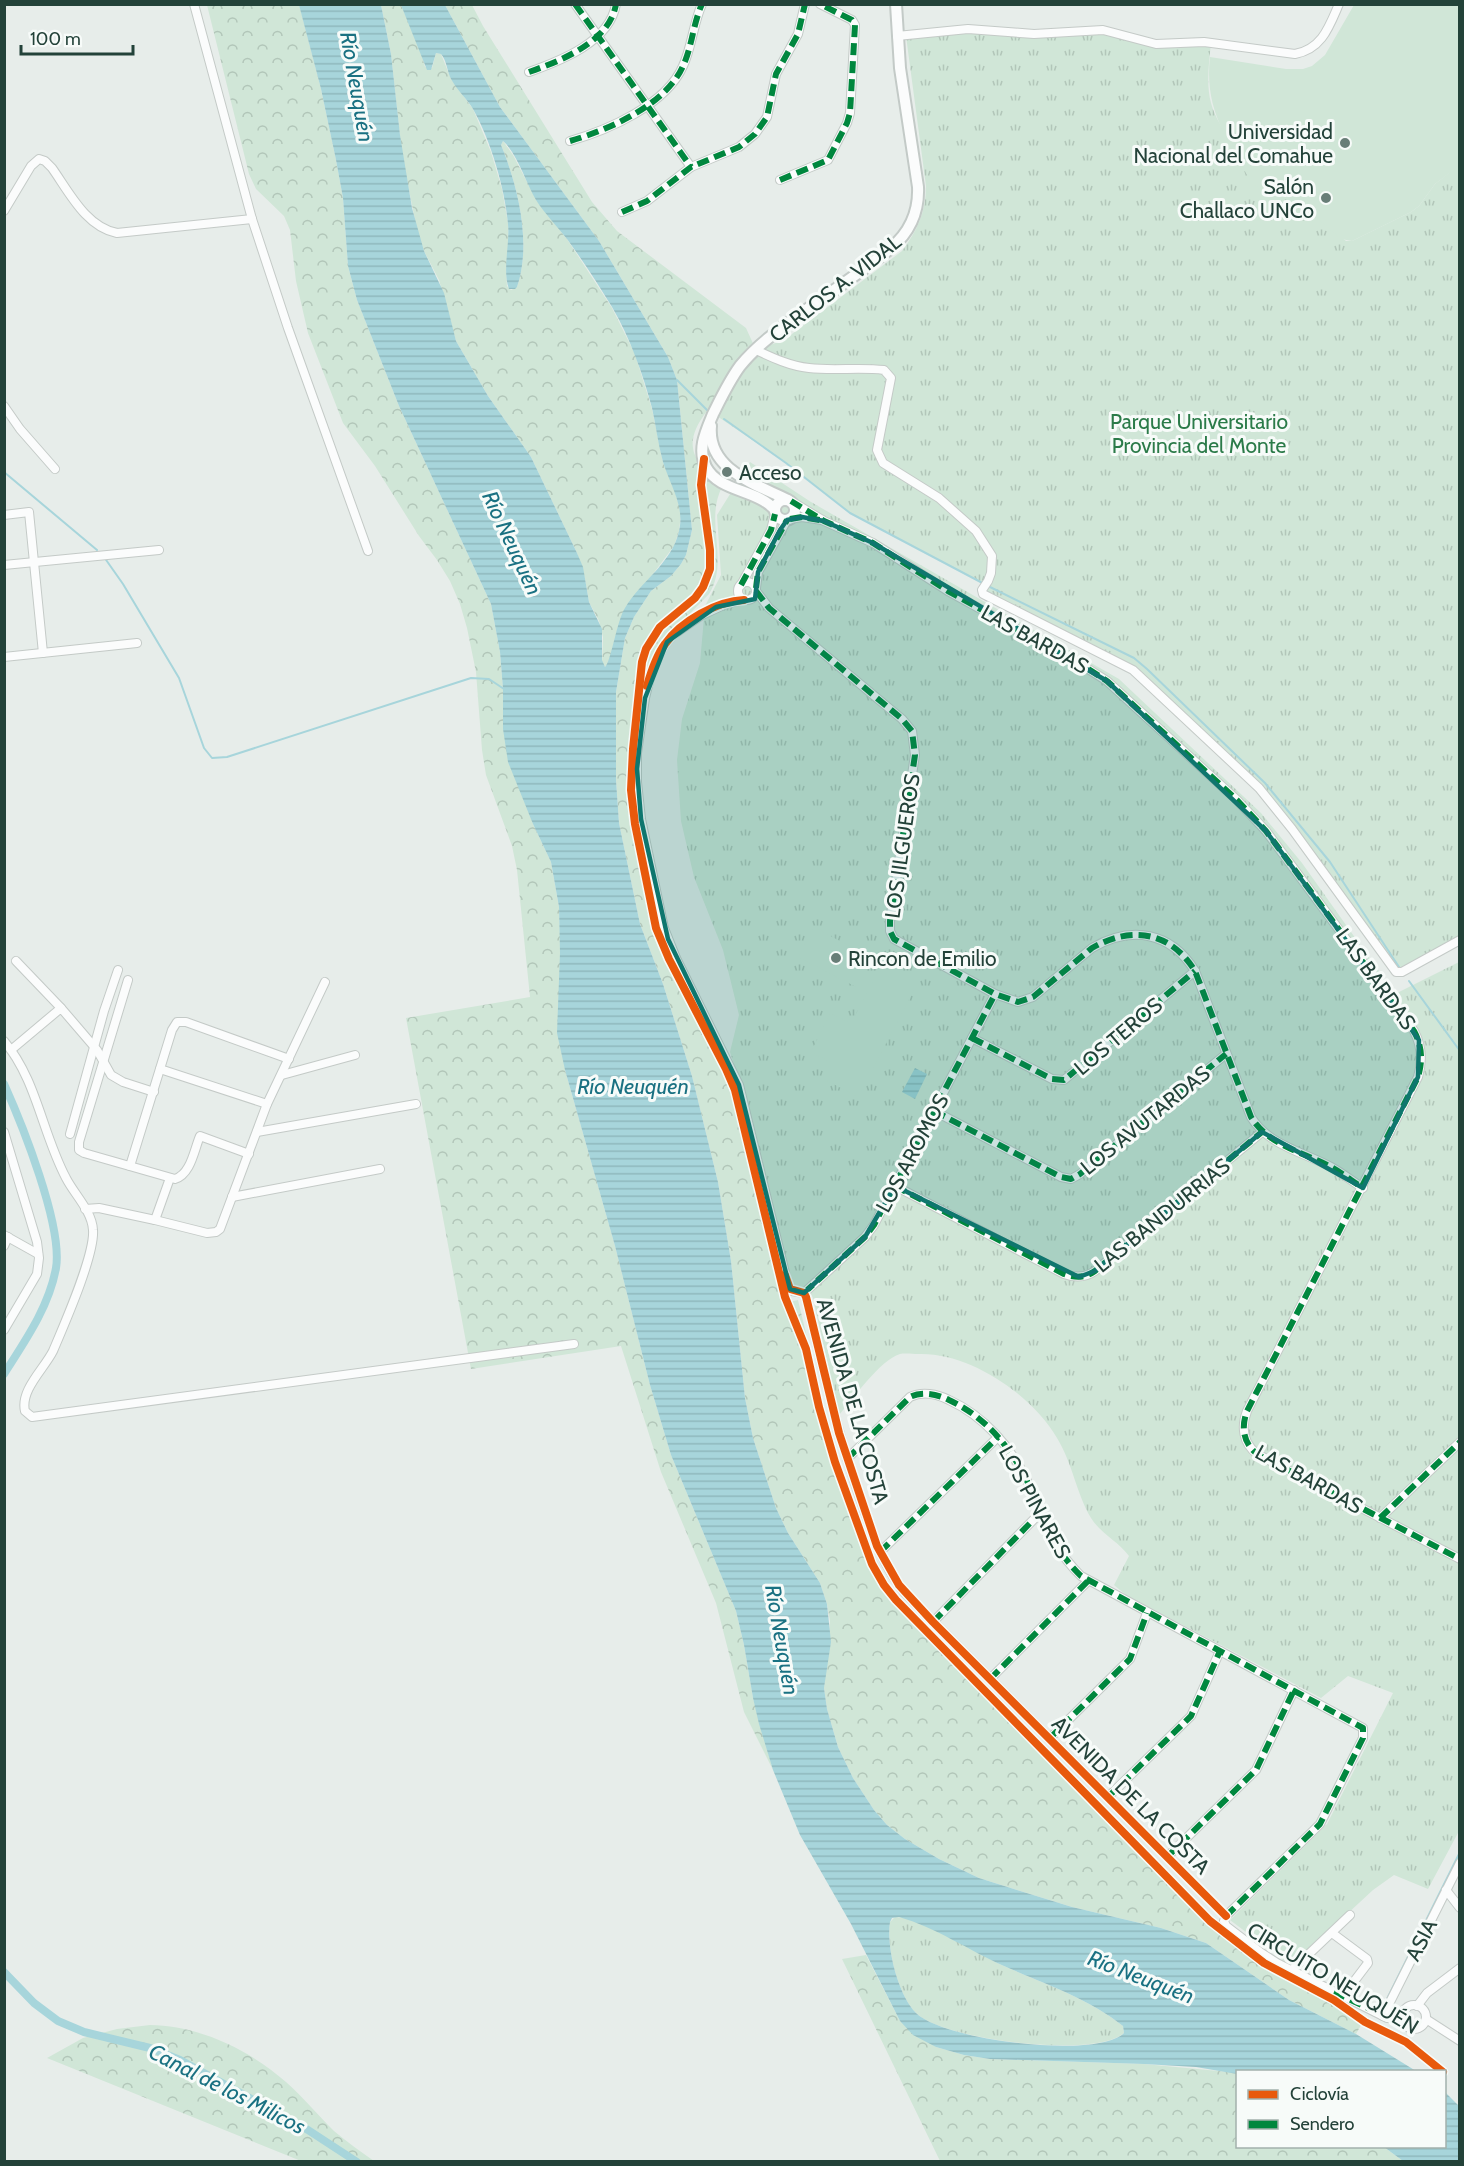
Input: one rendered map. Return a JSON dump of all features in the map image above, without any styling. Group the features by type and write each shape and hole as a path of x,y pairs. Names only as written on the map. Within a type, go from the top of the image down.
{"street":[{"path":"194,4 252,219 288,328 368,551"},
{"path":"575,4 691,167"},
{"path":"529,72 557,63 598,37 613,18 616,4"},
{"path":"570,141 606,129 647,106 666,89 683,68 702,4"},
{"path":"622,212 647,201 691,167 739,147 763,125 770,107 776,74 798,34 805,4"},
{"path":"780,180 828,160 850,113 855,25 852,20 820,4"},
{"name":"CARLOS A. VIDAL","path":"775,512 761,498 716,477 706,467 703,438 737,371 756,350 790,322 891,248 902,238 912,221 918,202 918,187 902,79 896,4"},
{"path":"897,36 968,29 1034,34 1094,30 1110,31 1144,43 1211,43 1281,53 1301,52 1308,50 1321,40 1339,4"},
{"path":"4,211 31,166 39,159 52,168 92,223 105,231 117,233 252,219"},
{"path":"756,350 777,360 808,368 884,370 891,378 877,450 883,463 939,498 976,531 992,556 988,581 982,590 987,596 1133,670 1259,788 1292,829 1396,972 1402,972 1460,940"},
{"path":"6,411 55,469"},
{"path":"714,414 711,440 717,457 739,475 790,500 796,510 758,572 756,590 753,598 746,600 739,595 740,587 749,583 756,590"},
{"path":"775,512 779,501 790,500"},
{"name":"LAS BARDAS","path":"790,500 824,521 873,543 948,591 1098,675 1237,800 1278,845 1414,1031 1422,1059 1418,1077 1247,1411 1243,1431 1248,1445 1257,1454 1460,1559"},
{"path":"4,515 29,512 44,653"},
{"name":"LAS BARDAS","path":"775,512 780,519 802,517 824,521"},
{"name":"AVENIDA DE LA COSTA","path":"775,512 771,530 740,587 716,607 691,621 673,635 661,650 655,662 645,698 636,782 639,808 664,928 676,958 736,1077 744,1100 788,1285 792,1291 804,1293 847,1459 880,1552 899,1585 933,1622 1226,1916 1225,1923 1228,1927 1260,1952 1292,1970 1383,2016 1401,2019"},
{"path":"4,565 159,550"},
{"name":"LOS JILGUEROS","path":"756,590 769,608 902,719 912,731 915,755 890,921 891,935 896,941 1012,1001 1029,1000 1092,948 1122,936 1144,936 1165,941 1183,954 1195,971 1251,1118 1262,1132"},
{"name":"AVENIDA DE LA COSTA","path":"716,607 746,600"},
{"name":"LOS JILGUEROS","path":"746,600 769,608"},
{"path":"4,657 137,643"},
{"path":"16,961 94,1046 111,1075 154,1092"},
{"path":"70,1134 118,970"},
{"name":"LOS TEROS","path":"972,1038 1052,1079 1064,1080 1195,971"},
{"path":"128,980 79,1142 79,1150 175,1179 182,1177 186,1172 200,1136 249,1154"},
{"path":"85,1209 99,1208 207,1233 216,1232 220,1228 267,1104 325,982"},
{"name":"LOS AROMOS","path":"804,1293 870,1231 995,994"},
{"path":"11,1050 61,1008"},
{"path":"130,1166 172,1030 177,1022 186,1022 290,1059"},
{"path":"4,1041 31,1085 54,1154 85,1209 93,1229 90,1249 63,1328 51,1355 26,1395 24,1406 28,1414 38,1417 574,1344"},
{"name":"LOS AVUTARDAS","path":"934,1111 1061,1177 1071,1179 1226,1054"},
{"path":"282,1075 354,1055"},
{"path":"160,1069 267,1104"},
{"path":"257,1132 417,1104"},
{"path":"4,1132 37,1242 38,1254 37,1274 4,1330"},
{"path":"1262,1132 1332,1168 1363,1188"},
{"name":"LAS BANDURRIAS","path":"895,1186 1064,1274 1085,1276 1095,1271 1262,1132"},
{"path":"232,1197 380,1168"},
{"path":"155,1220 170,1178"},
{"path":"4,1246 6,1236 38,1254"},
{"name":"LOS PINARES","path":"847,1459 905,1401 921,1393 936,1395 954,1402 999,1437 1026,1480 1048,1532 1060,1553 1088,1581 1360,1725 1364,1731 1353,1759 1320,1824 1226,1916"},
{"path":"880,1552 999,1437"},
{"path":"1380,1518 1460,1442"},
{"path":"933,1622 1040,1513"},
{"path":"990,1679 1088,1581"},
{"path":"1049,1739 1130,1659 1147,1612"},
{"path":"1108,1797 1191,1716 1220,1652"},
{"path":"1167,1857 1256,1770 1294,1690"},
{"name":"ASIA","path":"1383,2016 1460,1863"},
{"path":"1446,1890 1460,1908"},
{"path":"1292,1970 1350,1915"},
{"path":"1332,1933 1367,1959 1368,1963 1343,1996"},
{"path":"1417,2006 1427,1993 1460,1968"},
{"path":"1426,2019 1422,2026 1412,2030 1405,2026 1401,2019 1402,2012 1407,2007 1417,2006 1424,2011 1426,2019 1460,2041"}],"highlighted area":[{"path":"802,517 824,521 873,543 1107,681 1266,831 1419,1040 1418,1077 1363,1188 1262,1132 1095,1271 1079,1277 895,1186 865,1237 804,1293 790,1289 739,1085 668,939 641,819 637,769 645,698 667,642 716,607 755,599 758,572 780,530 787,520"}],"green space":[{"path":"299,4 336,160 343,198 348,266 357,300 399,406 491,604 500,652 503,689 533,824 551,862 559,907 565,1070 671,1455 736,1611 753,1698 773,1770 744,1712 716,1603 661,1472 621,1346 471,1369 406,1018 530,997 517,870 512,846 486,775 476,672 460,604 437,560 419,536 375,466 343,423 308,333 296,281 290,230 284,216 256,189 249,174 207,5"},
{"path":"381,5 401,5 420,48 425,67 432,68 436,53 441,54 451,79 473,109 491,152 502,189 508,223 507,286 511,290 517,287 521,270 523,234 513,178 501,145 503,141 537,201 567,239 612,308 635,354 652,409 663,462 676,494 681,514 674,546 650,578 606,667 602,664 603,637 599,621 589,602 577,553 531,457 488,396 456,341 439,280 424,251 417,230 402,155 391,54"},
{"path":"445,5 472,5 592,202 617,231 746,328 756,350 714,414 707,411 694,434 694,452 698,460 722,487 715,514 718,554 715,581 709,594 662,642 647,674 641,699 633,769 634,800 660,933 737,1087 789,1302 798,1300 841,1467 877,1561 893,1590 1211,1919 1263,1960 1331,1995 1365,2018 1356,2034 1289,2000 1206,1943 1161,1928 1072,1907 1017,1890 979,1878 939,1859 905,1839 887,1825 853,1778 838,1747 827,1709 824,1688 830,1621 827,1604 820,1583 788,1533 776,1508 753,1438 745,1398 731,1261 718,1182 692,1076 663,984 640,924 619,823 616,780 616,692 625,638 634,617 651,591 671,576 681,564 686,555 692,530 677,380 668,357 599,241 500,107"},
{"name":"Universidad Nacional del Comahue","path":"1354,5 1459,5 1460,165 1435,184 1419,206 1411,212 1352,241 1341,239 1291,195 1266,190 1251,182 1219,123 1210,93 1209,76 1210,57 1286,69 1303,69 1312,66 1325,55"},
{"name":"Parque Universitario Provincia del Monte","path":"968,29 1034,34 1094,30 1144,43 1211,43 1208,73 1209,96 1215,114 1228,137 1271,191 1291,194 1346,241 1352,241 1411,212 1419,206 1435,184 1459,165 1459,940 1400,972 1259,788 1133,670 983,594 985,584 850,513 786,463 714,414 756,350 784,340 902,251 907,244 922,213 926,186 906,36"},
{"path":"750,462 811,502 1119,679 1261,813 1302,863 1395,994 1459,962 1459,1831 1428,1889 1394,1875 1373,1890 1291,1966 1230,1920 1327,1824 1393,1693 1348,1676 1321,1698 1126,1595 1114,1585 1129,1556 1091,1518 1057,1438 1032,1406 998,1379 978,1368 938,1355 900,1354 876,1372 839,1415 813,1298 809,1290 792,1284 752,1120 730,1052 739,1015 723,950 694,877 681,821 677,760 682,719 700,663 705,606 721,575 717,515"},
{"name":"Rincon de Emilio","path":"814,927 873,959 858,988 798,957"},
{"path":"879,970 915,988 858,1097 822,1078 830,1062 811,1052 830,1013 851,1023"},
{"path":"895,1917 922,1923 936,1929 1004,1966 1081,1999 1123,2026 1124,2033 1108,2041 1083,2045 1053,2045 986,2038 932,2023 916,2013 899,1983 892,1957 889,1932 890,1922"},
{"path":"866,1955 900,2021 936,2047 990,2059 1144,2064 1229,2072 1236,2074 1236,2148 1385,2148 1403,2161 940,2161 842,1959"},
{"path":"150,2025 169,2026 205,2035 256,2059 292,2088 334,2131 374,2161 301,2161 47,2058 83,2038 117,2029"}],"water":[{"name":"Río Neuquén","path":"299,5 381,5 391,54 400,135 412,208 424,251 444,293 456,341 488,396 531,457 577,553 583,567 589,602 602,629 602,660 605,667 625,608 670,553 679,531 678,504 663,462 644,382 630,344 612,307 573,247 536,200 517,160 503,141 501,145 513,178 523,234 521,270 517,287 509,289 506,274 508,232 504,196 486,136 473,109 451,79 441,54 436,53 431,70 427,70 401,5 445,5 500,107 599,241 668,357 677,380 692,530 686,555 681,564 671,576 651,591 634,617 625,638 616,692 616,780 619,823 640,924 663,984 692,1076 718,1182 731,1261 745,1398 753,1438 776,1508 788,1533 820,1583 827,1604 831,1642 824,1688 827,1709 838,1747 853,1778 887,1825 905,1839 939,1859 979,1878 1017,1890 1072,1907 1161,1928 1206,1943 1289,2000 1356,2034 1414,2070 1236,2070 1236,2074 1196,2067 990,2059 936,2047 913,2035 900,2021 851,1924 800,1835 773,1770 759,1724 736,1611 671,1455 650,1385 557,1033 559,907 551,862 508,762 503,729 500,652 491,604 399,406 357,300 348,266 343,198 321,89","holes":["899,1917 939,1933 991,1960 1081,1999 1123,2026 1124,2033 1108,2041 1053,2046 986,2038 932,2023 916,2013 899,1983 890,1944 890,1922 892,1918"]},
{"path":"915,1068 927,1074 915,1099 902,1092"},
{"path":"1446,2093 1459,2106 1459,2161 1403,2161 1385,2148 1446,2148"}],"waterway":[{"path":"677,380 707,410"},
{"path":"724,419 786,463 850,513 990,587 1134,658 1265,783 1330,862 1401,970"},
{"path":"4,472 97,550"},
{"path":"104,557 123,584 179,678 204,748 212,758 227,757 471,678 489,679 504,689"},
{"path":"1409,981 1460,1051"},
{"name":"Canal de los Milicos","path":"4,1084 39,1175 57,1250 56,1268 48,1296 35,1323 4,1374"},
{"path":"1379,2011 1460,1852"},
{"name":"Canal de los Milicos","path":"4,1972 34,2003 58,2021 84,2032 150,2048 180,2060 308,2130 357,2162"}],"marked path":[{"path":"575,4 691,167"},
{"path":"529,72 569,56 594,39 612,17 616,4"},
{"path":"570,141 618,123 664,93 683,66 702,4"},
{"path":"622,212 647,201 691,167 739,147 755,134 767,117 776,74 798,34 805,4"},
{"path":"780,180 828,160 850,113 855,25 852,20 820,4"},
{"path":"791,501 824,521 873,543 948,591 1107,681 1237,800 1266,831 1414,1031 1421,1053 1418,1077 1247,1411 1244,1434 1252,1450 1257,1454 1460,1559"},
{"path":"741,585 771,530 775,514"},
{"path":"790,519 802,517 820,520"},
{"path":"756,588 758,572 787,520"},
{"path":"756,591 769,608 902,719 912,731 915,755 890,921 890,931 894,939 995,994 1018,1002 1033,997 1092,948 1107,941 1122,936 1136,935 1150,936 1162,941 1174,948 1195,971 1251,1117 1258,1127 1276,1141 1331,1167 1363,1188"},
{"path":"972,1038 1052,1079 1064,1080 1195,971"},
{"path":"804,1293 865,1237 874,1225 995,994"},
{"path":"934,1111 1061,1177 1071,1179 1226,1054"},
{"path":"895,1186 1064,1274 1084,1276 1095,1271 1262,1132"},
{"path":"847,1459 910,1397 930,1394 949,1400 974,1415 1005,1445 1027,1481 1055,1543 1081,1576 1363,1728 1363,1738 1320,1824 1226,1916"},
{"path":"880,1552 998,1437"},
{"path":"1380,1518 1460,1442"},
{"path":"933,1622 1040,1513"},
{"path":"990,1679 1088,1581"},
{"path":"1049,1739 1130,1659 1147,1613"},
{"path":"1108,1797 1191,1716 1220,1651"},
{"path":"1167,1857 1256,1770 1294,1690"},
{"path":"1334,1992 1370,2009"}],"cycle path":[{"name":"CIRCUITO NEUQUÉN","path":"704,459 701,485 710,550 710,569 703,587 695,598 660,627 646,649 642,662 631,790 635,824 656,928 669,959 735,1090 785,1297 806,1349 819,1407 835,1462 872,1564 896,1600 1210,1921 1264,1963 1334,2000 1365,2022 1406,2042 1441,2070"},
{"path":"647,686 659,654 680,628 711,608 744,600"},
{"path":"785,1275 790,1289 804,1293 806,1297 839,1433 877,1546 899,1585 933,1622 1226,1916"}],"place":[{"name":"Universidad Nacional del Comahue","path":"1345,143"},
{"name":"Salón Challaco UNCo","path":"1326,198"},
{"name":"Acceso","path":"727,472"},
{"name":"Rincon de Emilio","path":"836,958"}]}
